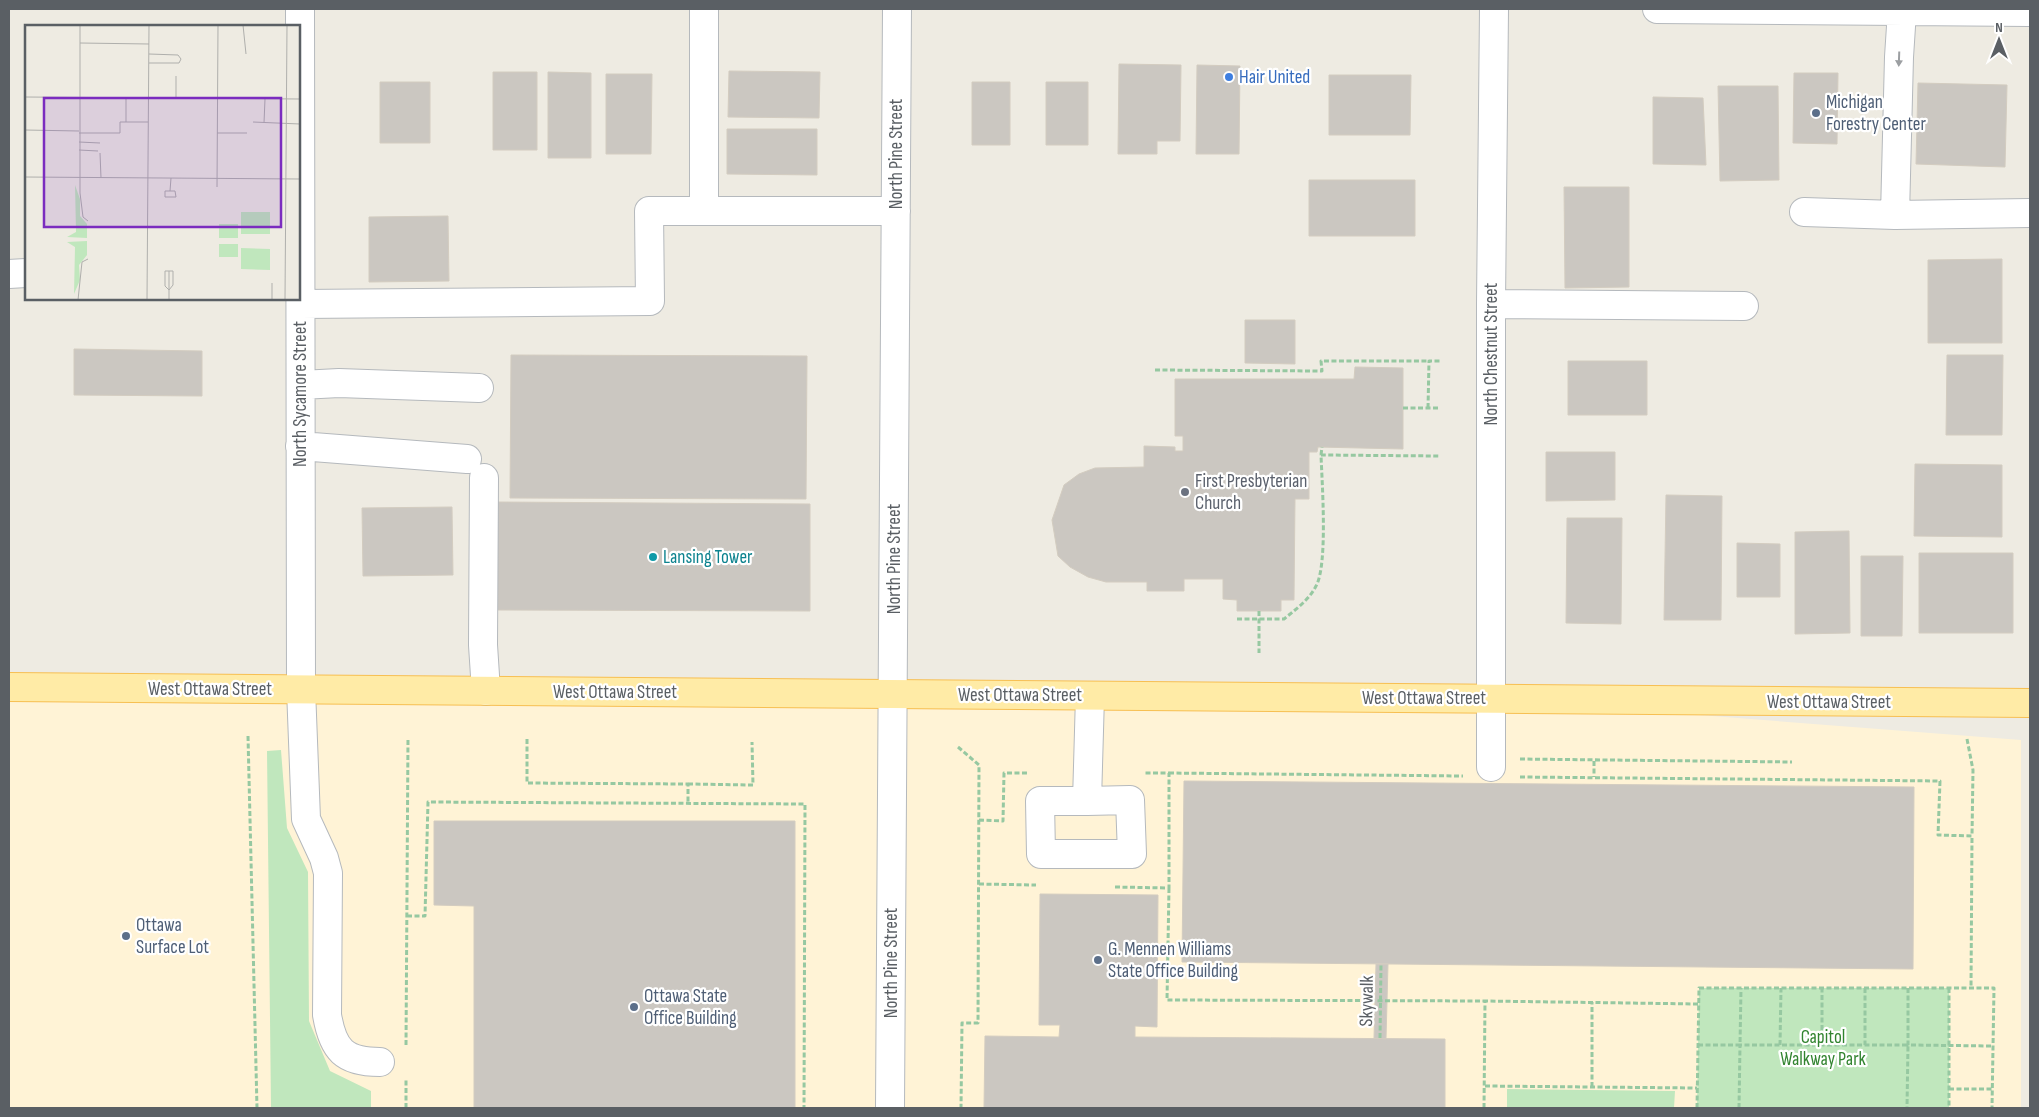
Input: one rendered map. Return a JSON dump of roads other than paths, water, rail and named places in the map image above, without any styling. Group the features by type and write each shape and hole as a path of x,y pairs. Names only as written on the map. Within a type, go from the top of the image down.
{"main road":[{"name":"West Ottawa Street","path":"9,688 2030,703"}],"street":[{"name":"North Sycamore Street","path":"300,9 301,689 306,819 324,858 328,873 327,1015 329,1029 335,1043 344,1055 364,1062 380,1062"},
{"path":"704,9 704,211"},
{"name":"North Pine Street","path":"890,1108 897,9"},
{"name":"North Chestnut Street","path":"1494,9 1491,304 1491,699 1503,772"},
{"path":"1657,9 2030,12"},
{"path":"1895,215 1902,10"},
{"path":"300,294 650,301 649,211 896,211"},
{"path":"1804,212 1895,215 2030,213"},
{"path":"9,274 25,274"},
{"path":"1491,304 1744,306"},
{"path":"301,385 339,383 479,388"},
{"path":"300,446 476,468 486,691"},
{"path":"1088,801 1090,696"}],"place":[{"name":"Hair United","path":"1229,77"},
{"name":"Michigan Forestry Center","path":"1816,113"},
{"name":"First Presbyterian Church","path":"1185,492"},
{"name":"Lansing Tower","path":"653,557"},
{"name":"Ottawa Surface Lot","path":"126,936"},
{"name":"G. Mennen Williams State Office Building","path":"1098,960"},
{"name":"Ottawa State Office Building","path":"634,1007"}],"park label":[{"name":"Capitol Walkway Park","path":"1823,1048"}]}
